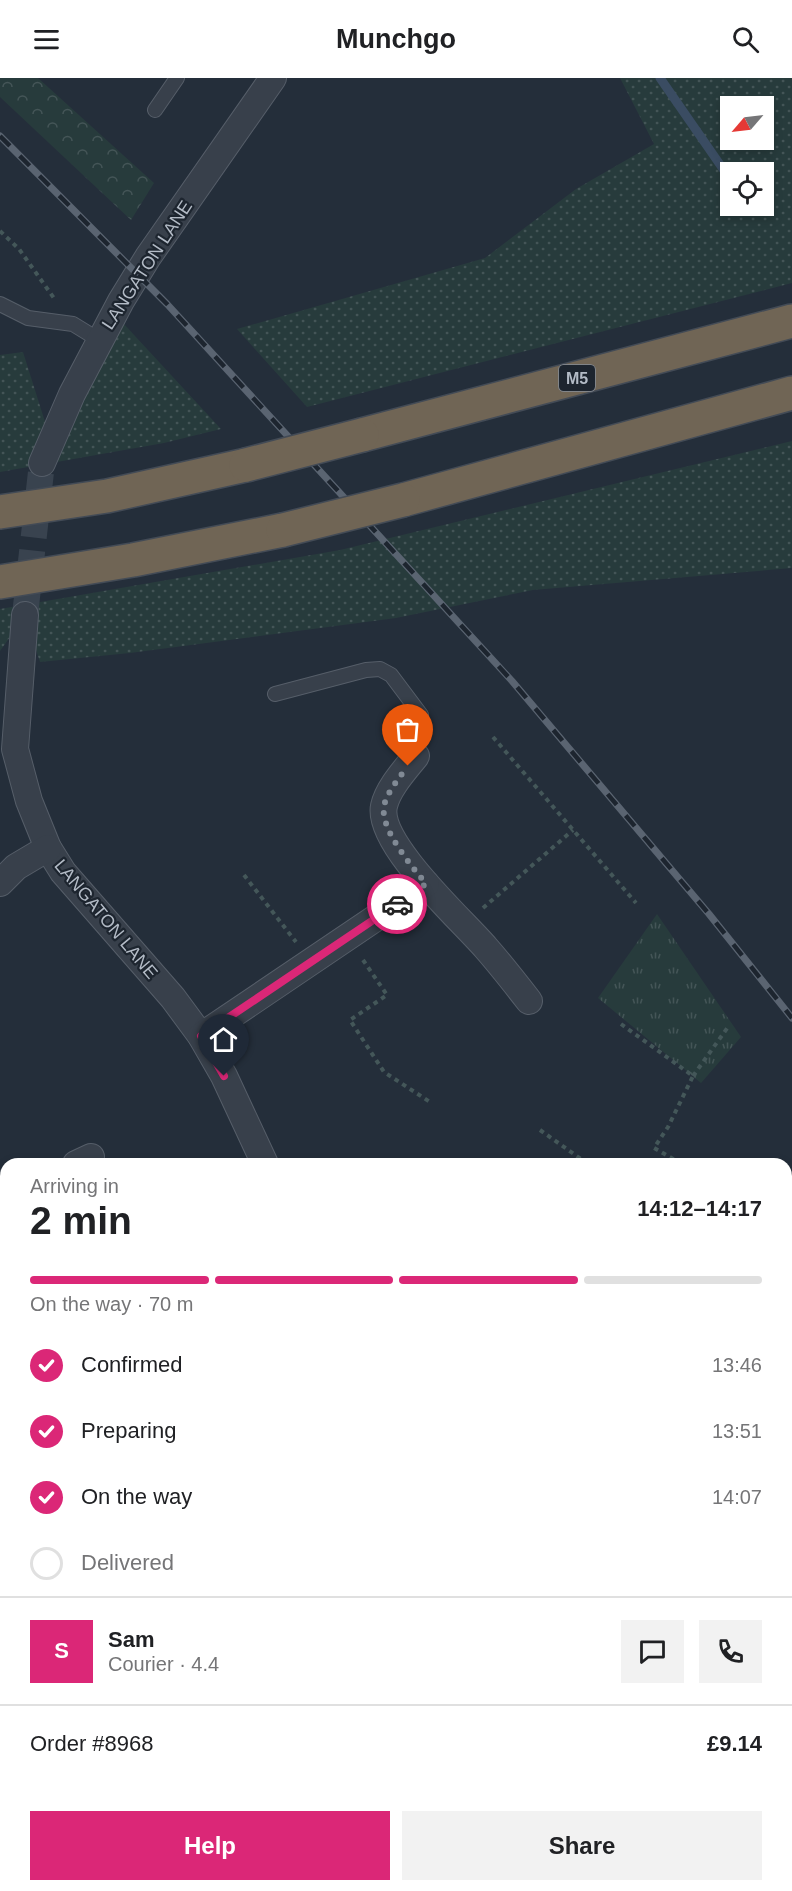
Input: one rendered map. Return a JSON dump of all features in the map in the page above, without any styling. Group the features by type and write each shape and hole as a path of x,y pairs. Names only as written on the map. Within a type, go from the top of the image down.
{"highway":[{"name":"M5","path":"0,512 107,496 246,465 792,321"},
{"path":"0,582 133,560 283,530 403,500 792,393"}],"street":[{"name":"LANGATON LANE","path":"42,463 99,340 148,257 273,78"},
{"name":"LANGATON LANE","path":"25,615 15,749 29,801 48,848 63,872 173,998 201,1036 224,1076 262,1158"},
{"path":"416,756 389,794 384,807 385,820 402,854 426,884 465,924 529,1001"},
{"path":"0,883 16,867 48,848"},
{"path":"201,1036 426,884"}],"lane":[{"path":"155,110 177,78"},
{"path":"0,304 28,318 72,324 99,340"},
{"path":"275,694 366,670 381,669 391,675 421,715 422,728 416,756"}],"path":[{"path":"0,231 19,249 72,324"},
{"path":"493,737 636,903"},
{"path":"465,924 573,830"},
{"path":"244,875 311,961"},
{"path":"346,937 387,994 350,1020 384,1072 430,1101"},
{"path":"621,1024 693,1076"},
{"path":"671,1158 654,1149 668,1127 693,1076 728,1028"},
{"path":"540,1130 580,1158"}],"green space":[{"path":"0,78 38,78 154,183 131,220 0,97"},
{"path":"620,78 792,78 792,283 307,407 237,329 485,258 576,189 654,144"},
{"path":"123,323 221,429 164,443 0,472 0,355 23,352 46,425"},
{"path":"792,441 792,568 533,590 396,618 130,653 40,662 25,616 0,651 0,609 340,550"},
{"path":"657,914 741,1037 701,1083 598,998"}],"waterway":[{"path":"660,78 720,165"}],"tunnel":[{"path":"25,615 42,463"}],"railway":[{"path":"0,136 167,304 512,681 709,914 792,1018"}],"way so far":[{"path":"397,904 426,884 402,854 385,820 384,807 389,794 408,766"}],"route":[{"path":"224,1076 201,1036 397,904"}]}
